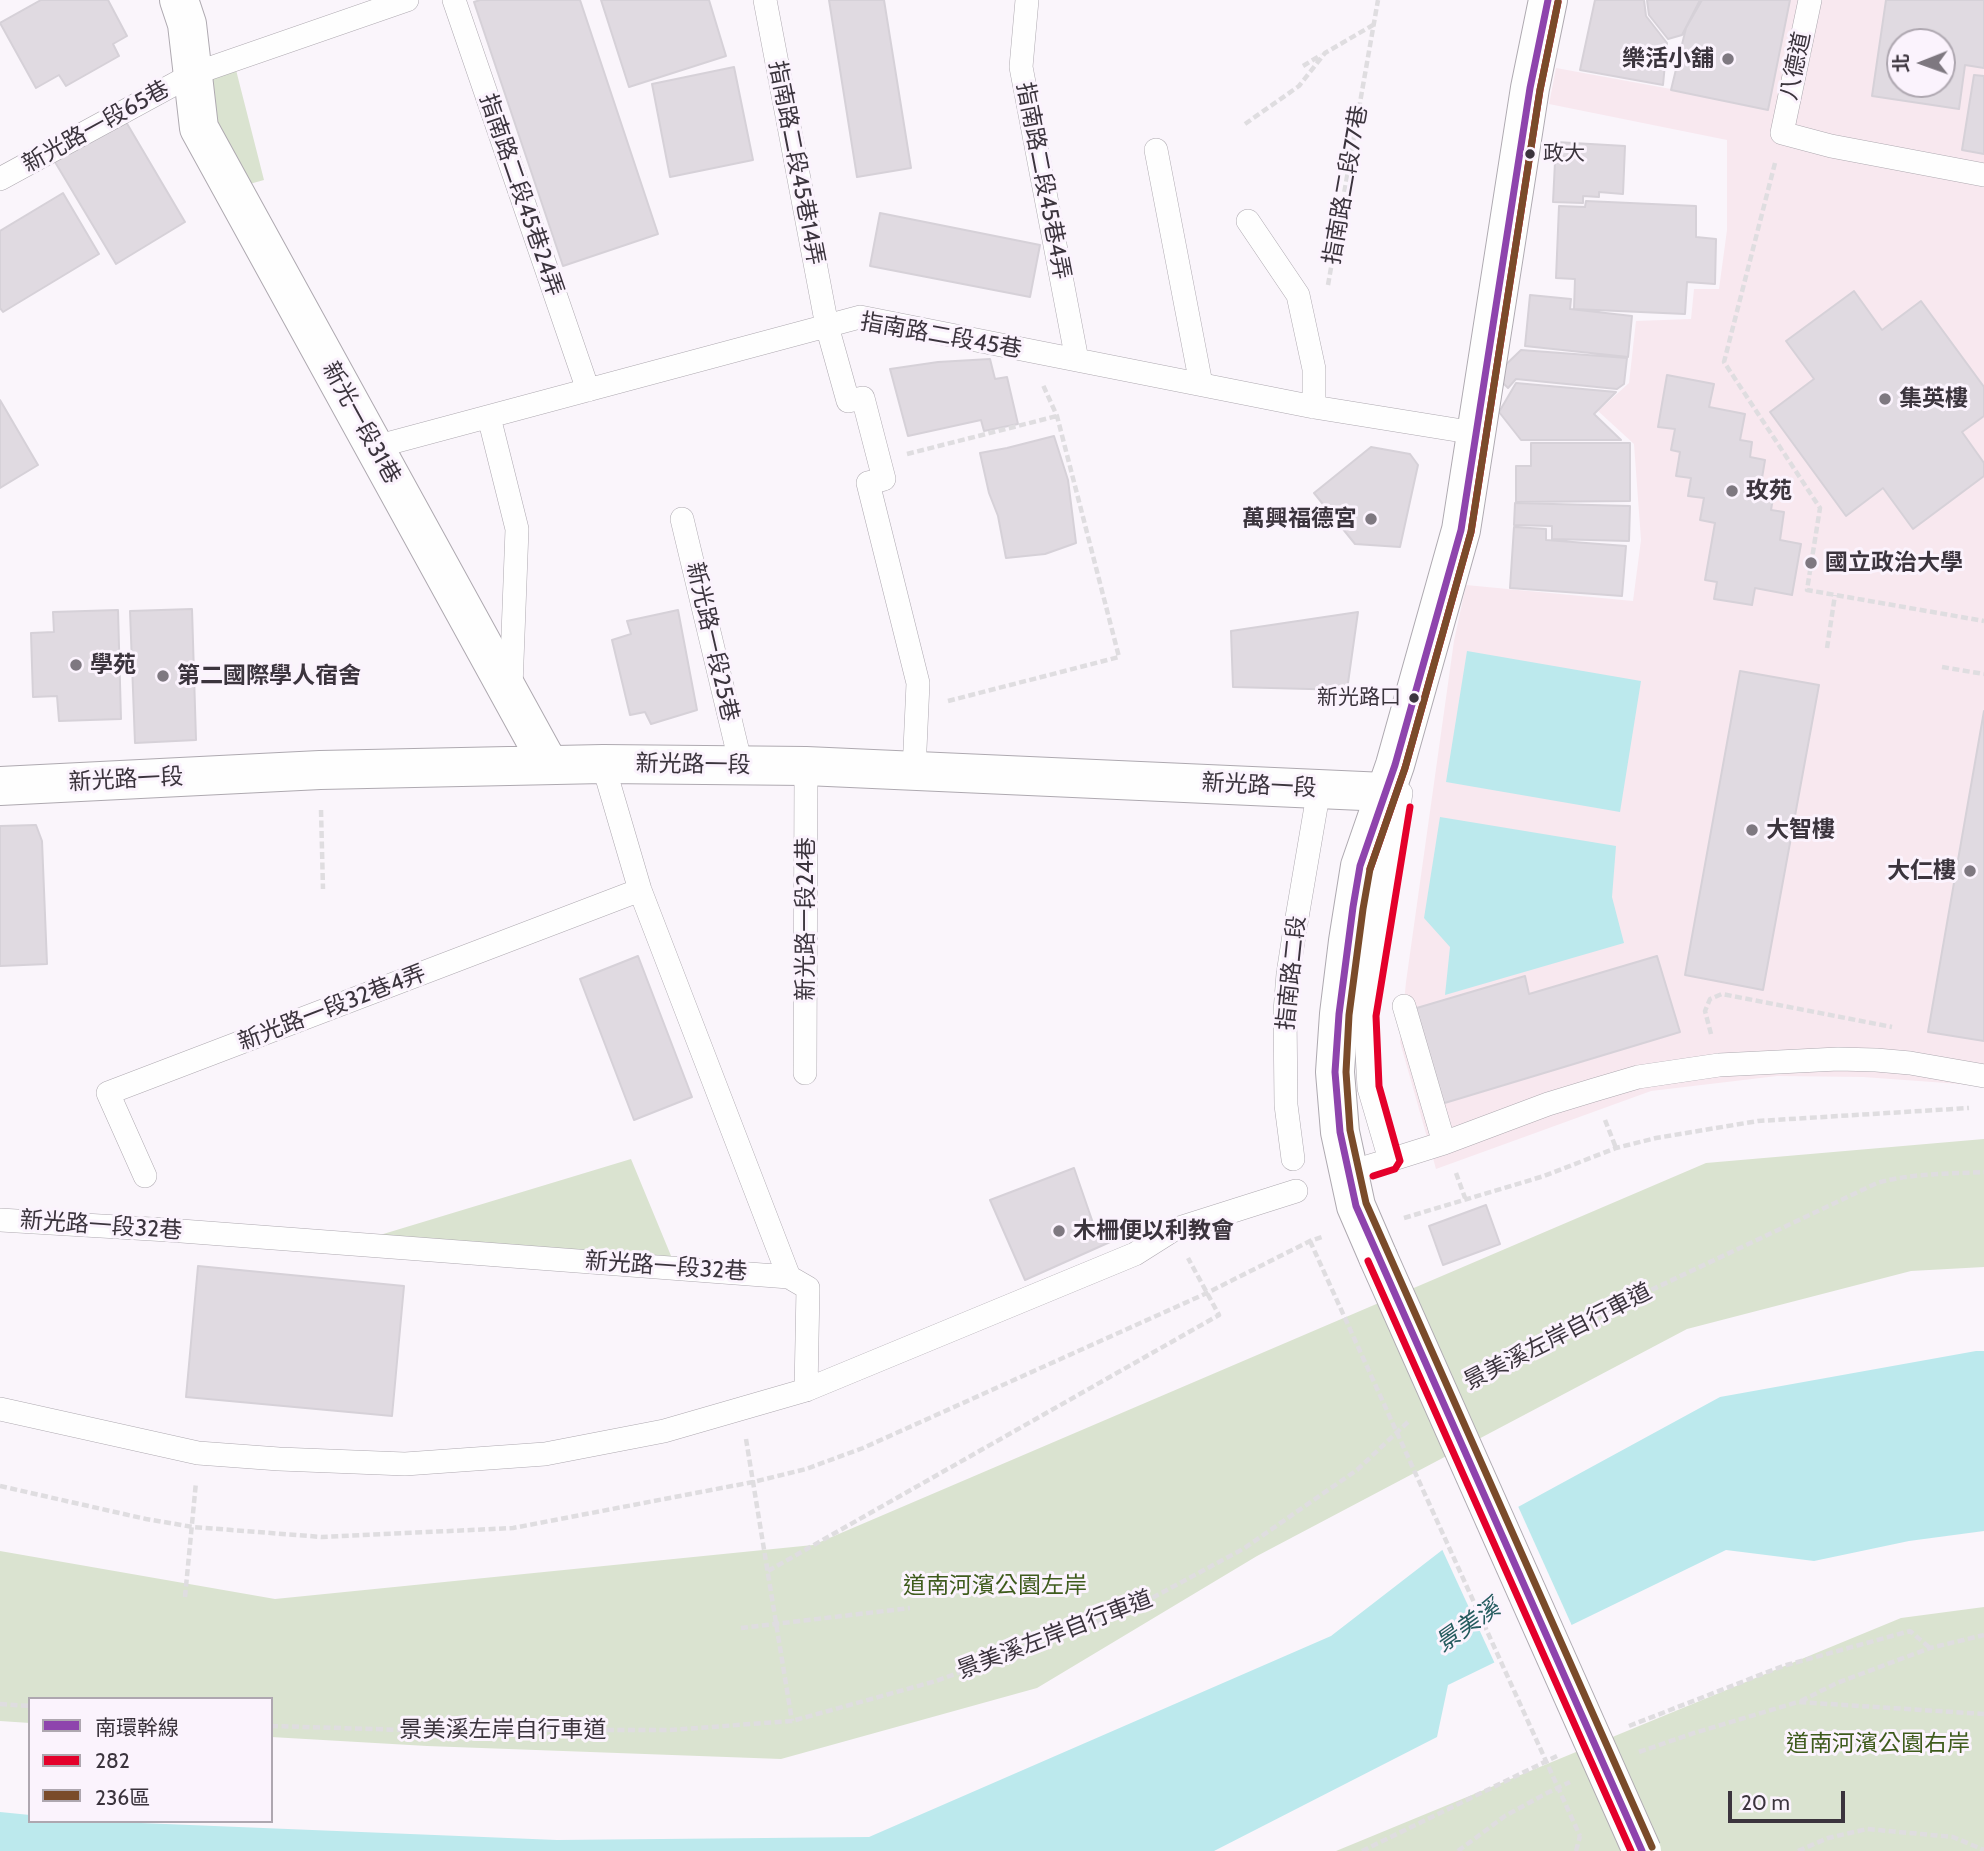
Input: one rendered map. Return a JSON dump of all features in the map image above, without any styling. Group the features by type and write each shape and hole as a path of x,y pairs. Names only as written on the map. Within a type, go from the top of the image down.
{"street":[{"name":"新光一段31巷","path":"179,0 187,24 199,128 549,765"},
{"path":"1548,0 1530,88 1461,530 1395,765 1360,866 1343,977 1335,1072 1340,1132 1356,1206 1642,1851"},
{"name":"新光路一段","path":"0,786 320,770 603,764 806,766 1385,792"}],"lane":[{"path":"193,74 407,0"},
{"name":"指南路二段45巷24弄","path":"454,0 588,390"},
{"name":"指南路二段45巷14弄","path":"765,0 827,326 848,401 863,398 879,461"},
{"name":"指南路二段45巷4弄","path":"1027,0 1021,67 1077,360"},
{"name":"八德道","path":"1782,133 1810,0"},
{"name":"新光路一段65巷","path":"0,179 193,74"},
{"path":"1782,133 1832,146 1984,175"},
{"path":"1156,150 1201,384"},
{"path":"1248,220 1298,295 1314,369 1314,407"},
{"name":"指南路二段45巷","path":"374,447 860,317 1314,407 1475,433"},
{"path":"489,417 517,529 510,696"},
{"path":"879,461 884,479 868,483 918,683 914,771"},
{"name":"新光路一段25巷","path":"682,519 741,765"},
{"name":"新光路一段32巷","path":"0,1220 169,1230 789,1277 640,890 603,764"},
{"name":"新光路一段24巷","path":"805,1073 806,766"},
{"name":"指南路二段","path":"1293,1158 1286,1105 1285,1012 1288,974 1319,789"},
{"path":"1385,792 1401,793 1365,1015 1369,1088 1380,1163 1594,1090 1639,1077 1719,1065 1838,1059 1876,1060 1984,1076"},
{"name":"新光路一段32巷4弄","path":"145,1176 108,1093 640,890"},
{"path":"1404,1006 1444,1143"},
{"path":"0,1409 198,1453 405,1464 545,1454 664,1431 806,1391 1135,1254 1173,1230 1296,1191"},
{"path":"789,1277 808,1288 806,1391"}],"path":[{"name":"指南路二段77巷","path":"1328,289 1378,0"},
{"path":"1303,66 1374,24"},
{"path":"1245,124 1299,86 1325,53"},
{"path":"1782,133 1724,362 1820,508 1807,590 1984,621"},
{"path":"917,709 1119,657 1057,416 1027,350"},
{"path":"879,461 1057,416"},
{"path":"1826,648 1835,595"},
{"path":"1942,667 1984,674"},
{"path":"320,770 323,889"},
{"path":"1719,1065 1705,1011 1710,999 1722,994 1903,1029"},
{"path":"1401,1219 1544,1176 1616,1148 1657,1138 1758,1121 1971,1108"},
{"name":"景美溪左岸自行車道","path":"1470,1381 1535,1345 1877,1183 1917,1175 1984,1172"},
{"path":"768,1571 1219,1315 1173,1230"},
{"path":"1207,1293 1322,1237"},
{"path":"1310,1241 1580,1836 1576,1851"},
{"path":"741,1409 792,1721"},
{"name":"景美溪左岸自行車道","path":"273,1727 670,1730 792,1721 936,1681 1128,1611 1243,1549 1357,1470 1403,1425 1415,1417"},
{"path":"185,1597 198,1453"},
{"path":"741,1628 910,1608"},
{"path":"1618,1730 1783,1666 1910,1631 1930,1648"},
{"path":"1635,1753 1798,1702 1837,1683 1930,1648 1984,1635"},
{"path":"1798,1702 1984,1714"},
{"path":"0,1704 28,1706"},
{"path":"1362,1851 1568,1751"},
{"path":"1458,1851 1505,1816 1572,1782"},
{"path":"1798,1851 1828,1838 1867,1829 1953,1837 1984,1850"}],"shaded area":[{"name":"國立政治大學","path":"1702,0 1984,0 1984,1087 1863,1077 1777,1076 1651,1091 1436,1169 1400,1042 1454,641 1466,585 1633,601 1641,540 1634,444 1598,411 1629,383 1636,321 1691,319 1694,289 1719,289 1727,230 1727,140 1549,104 1556,68 1671,89 1686,28"}],"green space":[{"path":"236,70 264,180 246,185 211,126 205,79"},
{"name":"道南河濱公園左岸","path":"1984,1139 1984,1267 1911,1271 1687,1329 1257,1556 1037,1688 781,1759 427,1746 273,1737 273,1697 28,1697 28,1723 0,1721 0,1551 275,1599 813,1545 1706,1163"},
{"path":"631,1159 674,1263 380,1235"},
{"name":"道南河濱公園右岸","path":"1984,1607 1984,1851 1336,1851 1901,1618"}],"water":[{"path":"1467,651 1641,681 1620,812 1446,782"},
{"path":"1440,817 1616,846 1612,897 1624,943 1445,995 1450,947 1424,918"},
{"name":"景美溪","path":"1984,1351 1984,1531 1909,1541 1814,1561 1726,1550 1448,1685 1437,1737 1214,1851 0,1851 0,1812 28,1815 28,1823 141,1823 557,1840 869,1837 1331,1636 1450,1544 1720,1397"}],"pier":[{"path":"1517,1504 1573,1628 1496,1666 1441,1547"}],"building":[{"path":"41,0 108,0 127,36 113,44 119,56 66,86 59,75 36,88 0,23"},
{"path":"580,0 658,234 563,266 474,2"},
{"path":"601,0 709,0 726,56 629,87"},
{"path":"829,0 884,0 911,168 857,177"},
{"path":"1595,0 1644,0 1646,16 1667,43 1663,85 1580,70"},
{"path":"1647,0 1700,0 1682,35 1668,39 1649,15"},
{"name":"樂活小舖","path":"1702,0 1790,0 1768,110 1671,90 1686,28"},
{"path":"1886,0 1984,0 1984,68 1965,65 1959,109 1872,96"},
{"path":"734,67 753,160 670,177 652,84"},
{"path":"1974,75 1984,76 1984,154 1962,150"},
{"path":"119,110 185,222 116,264 49,152"},
{"path":"1556,142 1625,146 1623,194 1599,192 1599,197 1583,196 1583,203 1553,202"},
{"path":"63,193 99,254 3,312 0,308 0,231"},
{"path":"1586,201 1696,206 1696,237 1716,239 1715,284 1687,282 1685,314 1574,309 1575,279 1556,278 1559,206 1585,207"},
{"path":"880,213 1040,245 1030,297 870,266"},
{"name":"集英樓","path":"1854,291 1882,330 1921,301 1984,387 1984,416 1962,432 1984,463 1984,476 1913,529 1883,488 1846,516 1770,412 1814,379 1786,341"},
{"path":"1530,295 1571,299 1570,309 1632,316 1628,357 1525,346"},
{"path":"1521,350 1627,358 1624,384 1617,389 1516,379 1508,388 1495,375"},
{"path":"990,359 995,379 1007,377 1018,424 984,431 981,420 908,436 890,369 938,362"},
{"name":"玫苑","path":"1667,375 1714,384 1709,407 1745,414 1740,440 1752,442 1750,457 1765,460 1761,484 1775,486 1771,510 1784,512 1780,540 1801,544 1792,595 1755,588 1752,605 1714,599 1717,582 1705,580 1715,523 1700,520 1704,498 1688,496 1691,478 1676,476 1680,452 1671,450 1675,429 1658,427"},
{"path":"1516,383 1616,392 1594,414 1621,440 1521,440 1499,412"},
{"path":"0,400 38,465 0,488"},
{"path":"1054,436 1068,480 1076,543 1045,554 1006,558 998,516 989,493 980,453"},
{"path":"1531,443 1630,443 1630,501 1516,502 1516,466 1531,466"},
{"name":"萬興福德宮","path":"1371,447 1410,454 1418,465 1400,547 1355,544 1314,493"},
{"path":"1515,503 1630,506 1629,541 1552,539 1552,526 1514,525"},
{"path":"1514,527 1546,529 1546,540 1626,546 1622,596 1510,588"},
{"name":"第二國際學人宿舍","path":"192,609 196,740 135,743 130,611"},
{"name":"學苑","path":"118,610 121,719 59,721 57,696 33,697 31,633 54,632 53,612"},
{"path":"678,610 697,710 651,724 645,712 630,715 612,640 631,634 627,621"},
{"path":"1358,612 1347,690 1233,687 1231,631"},
{"name":"大智樓","path":"1740,671 1819,685 1763,990 1685,975"},
{"name":"大仁樓","path":"1984,711 1984,1041 1928,1032"},
{"path":"36,825 42,841 47,964 0,966 0,826"},
{"path":"638,956 692,1097 634,1120 580,979"},
{"path":"1657,956 1680,1032 1438,1105 1410,1010 1525,976 1529,994"},
{"name":"木柵便以利教會","path":"1074,1168 1093,1223 1112,1224 1119,1238 1025,1280 990,1200"},
{"path":"1486,1205 1500,1244 1443,1265 1429,1226"},
{"path":"198,1266 404,1286 392,1416 186,1397"}],"transit line":[{"name":"南環幹線","path":"1548,0 1530,88 1461,530 1395,765 1360,866 1339,1014 1335,1072 1340,1132 1356,1206 1642,1851"},
{"name":"282","path":"1370,869 1405,768 1471,532 1540,90 1558,2"},
{"name":"236區","path":"1558,2 1540,90 1471,532 1405,768 1370,869 1349,1015 1346,1072 1350,1130 1366,1203 1652,1847"},
{"name":"282","path":"1373,1176 1395,1169 1400,1161 1379,1086 1376,1016 1410,807"},
{"name":"282","path":"1368,1261 1631,1851"}],"place":[{"name":"樂活小舖","path":"1728,59"},
{"name":"政大","path":"1530,154"},
{"name":"集英樓","path":"1885,399"},
{"name":"玫苑","path":"1732,491"},
{"name":"萬興福德宮","path":"1371,519"},
{"name":"國立政治大學","path":"1811,563"},
{"name":"學苑","path":"76,665"},
{"name":"第二國際學人宿舍","path":"163,676"},
{"name":"新光路口","path":"1414,698"},
{"name":"大智樓","path":"1752,830"},
{"name":"大仁樓","path":"1970,871"},
{"name":"木柵便以利教會","path":"1059,1231"}]}
